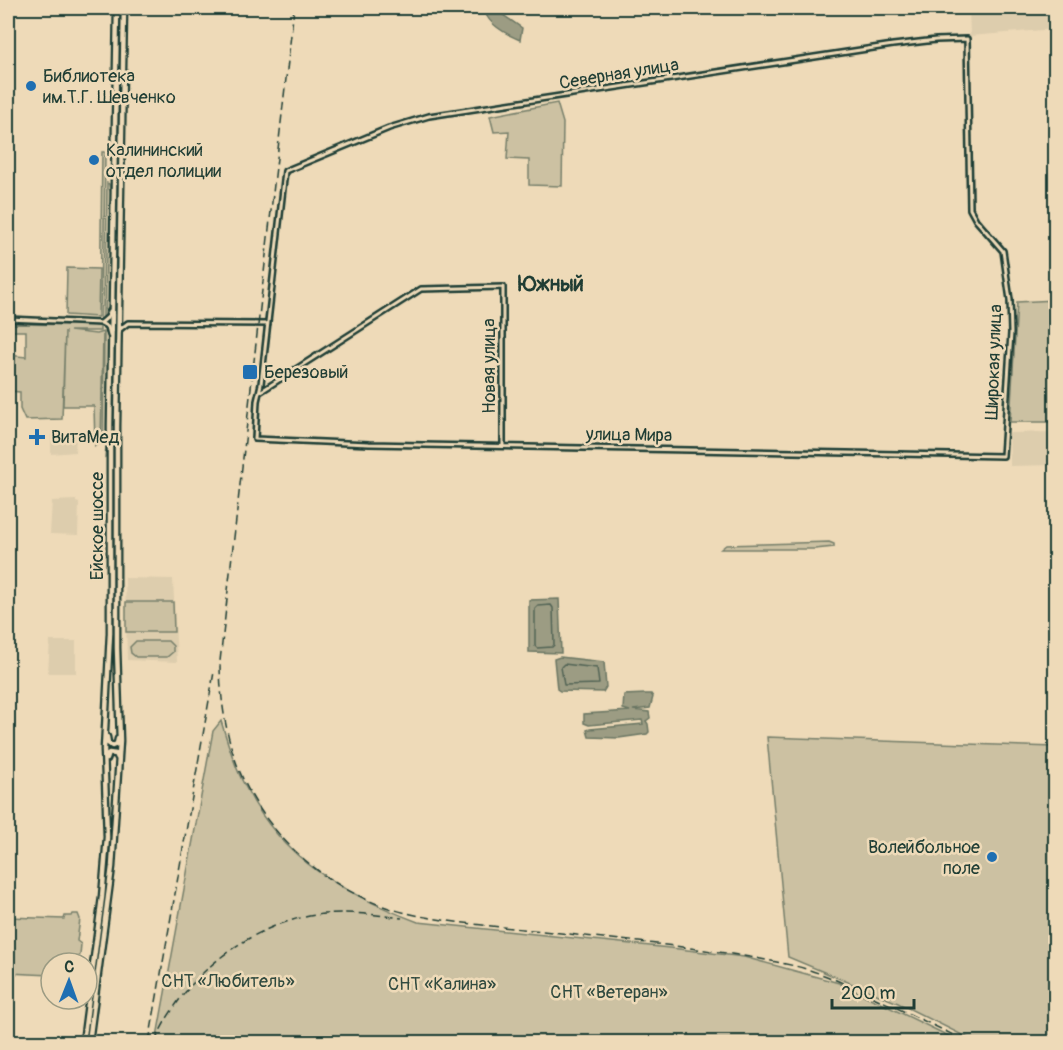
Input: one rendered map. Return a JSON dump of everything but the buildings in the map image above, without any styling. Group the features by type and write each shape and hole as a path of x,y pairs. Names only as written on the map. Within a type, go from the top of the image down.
{"main road":[{"name":"Ейское шоссе","path":"83,1042 106,858 105,774 110,633 111,338 117,8"},
{"path":"118,342 124,8"},
{"name":"Ейское шоссе","path":"90,1042 112,867 118,759 118,342"},
{"path":"106,714 107,742 114,746 117,742 119,712"},
{"path":"105,774 109,753 115,753 118,759"}],"street":[{"name":"Северная улица","path":"268,324 285,171 389,128 429,116 893,45 967,39 970,209"},
{"name":"Широкая улица","path":"970,209 976,220 1003,251 1009,290 1011,333 1003,456"},
{"name":"Новая улица","path":"260,392 421,289 503,287 503,446"},
{"path":"101,323 110,314 112,299"},
{"path":"118,310 122,319 128,323"},
{"path":"8,319 101,323 108,327 111,338"},
{"path":"118,342 121,327 128,323 268,324 260,392"},
{"name":"улица Мира","path":"260,392 255,439 369,444 1003,456"}],"shaded area":[{"path":"969,8 1055,8 1055,29 970,36"},
{"path":"1055,432 1055,465 1010,466 1009,433"},
{"path":"51,435 76,438 75,452 51,454"},
{"path":"76,500 79,503 78,535 50,534 52,501"},
{"path":"125,578 173,579 177,662 127,660"},
{"path":"50,641 76,641 76,673 48,673"}],"green space":[{"path":"557,103 563,123 562,186 529,185 529,160 507,159 509,131 494,132 490,116"},
{"path":"102,152 105,152 103,319 100,320"},
{"path":"107,183 111,194 109,312 105,319"},
{"path":"67,268 99,269 98,317 66,315"},
{"path":"1055,300 1055,422 1010,422 1017,302"},
{"path":"8,324 100,325 100,331 70,331 96,334 103,332 101,443 95,446 94,406 63,406 65,331 62,419 25,420 20,409 20,392 9,391 8,422 8,355 26,357 26,331 8,331"},
{"path":"104,326 109,336 108,455 105,457 106,446 103,443"},
{"path":"829,542 834,544 834,547 721,549 726,545"},
{"path":"126,602 173,602 174,632 126,632"},
{"path":"136,641 168,641 173,646 173,652 167,657 136,657 131,653 130,647"},
{"path":"221,721 241,778 260,812 277,835 296,854 340,886 391,911 418,922 744,957 839,983 961,1042 156,1042 213,731"},
{"path":"767,737 1055,747 1055,1042 976,1042 898,1003 788,957"},
{"path":"78,914 80,919 77,941 81,944 80,951 39,951 39,974 8,973 8,917 64,919 65,916"}],"water":[{"path":"484,8 493,8 522,28 520,40 493,24 488,19"},
{"path":"559,599 561,653 529,652 529,600"},
{"path":"560,657 604,662 606,687 603,692 560,691 557,689 554,659"},
{"path":"651,694 653,697 650,708 633,710 649,712 650,718 646,721 649,732 647,734 619,738 589,737 587,730 590,729 643,724 642,720 589,725 584,723 584,714 630,711 623,709 624,695"}],"railway":[{"path":"294,8 220,661 223,709 228,733 244,782 258,807 275,830 317,870 341,886 392,909 451,921 674,946 735,954 795,966 836,980 968,1042"},
{"path":"149,1042 214,672"},
{"path":"155,1042 167,1018 183,995 202,974 246,940 297,919 324,914 353,913 402,918"}],"place":[{"name":"Библиотека им.Т.Г. Шевченко","path":"31,86"},
{"name":"Калининский отдел полиции","path":"94,160"},
{"name":"Березовый","path":"250,372"},
{"name":"ВитаMед","path":"37,437"},
{"name":"Волейбольное поле","path":"992,857"}],"district":[{"name":"Южный","path":"551,284"}],"park label":[{"name":"СНТ «Любитель»","path":"228,981"},
{"name":"СНТ «Калина»","path":"442,984"},
{"name":"СНТ «Ветеран»","path":"609,992"}]}
